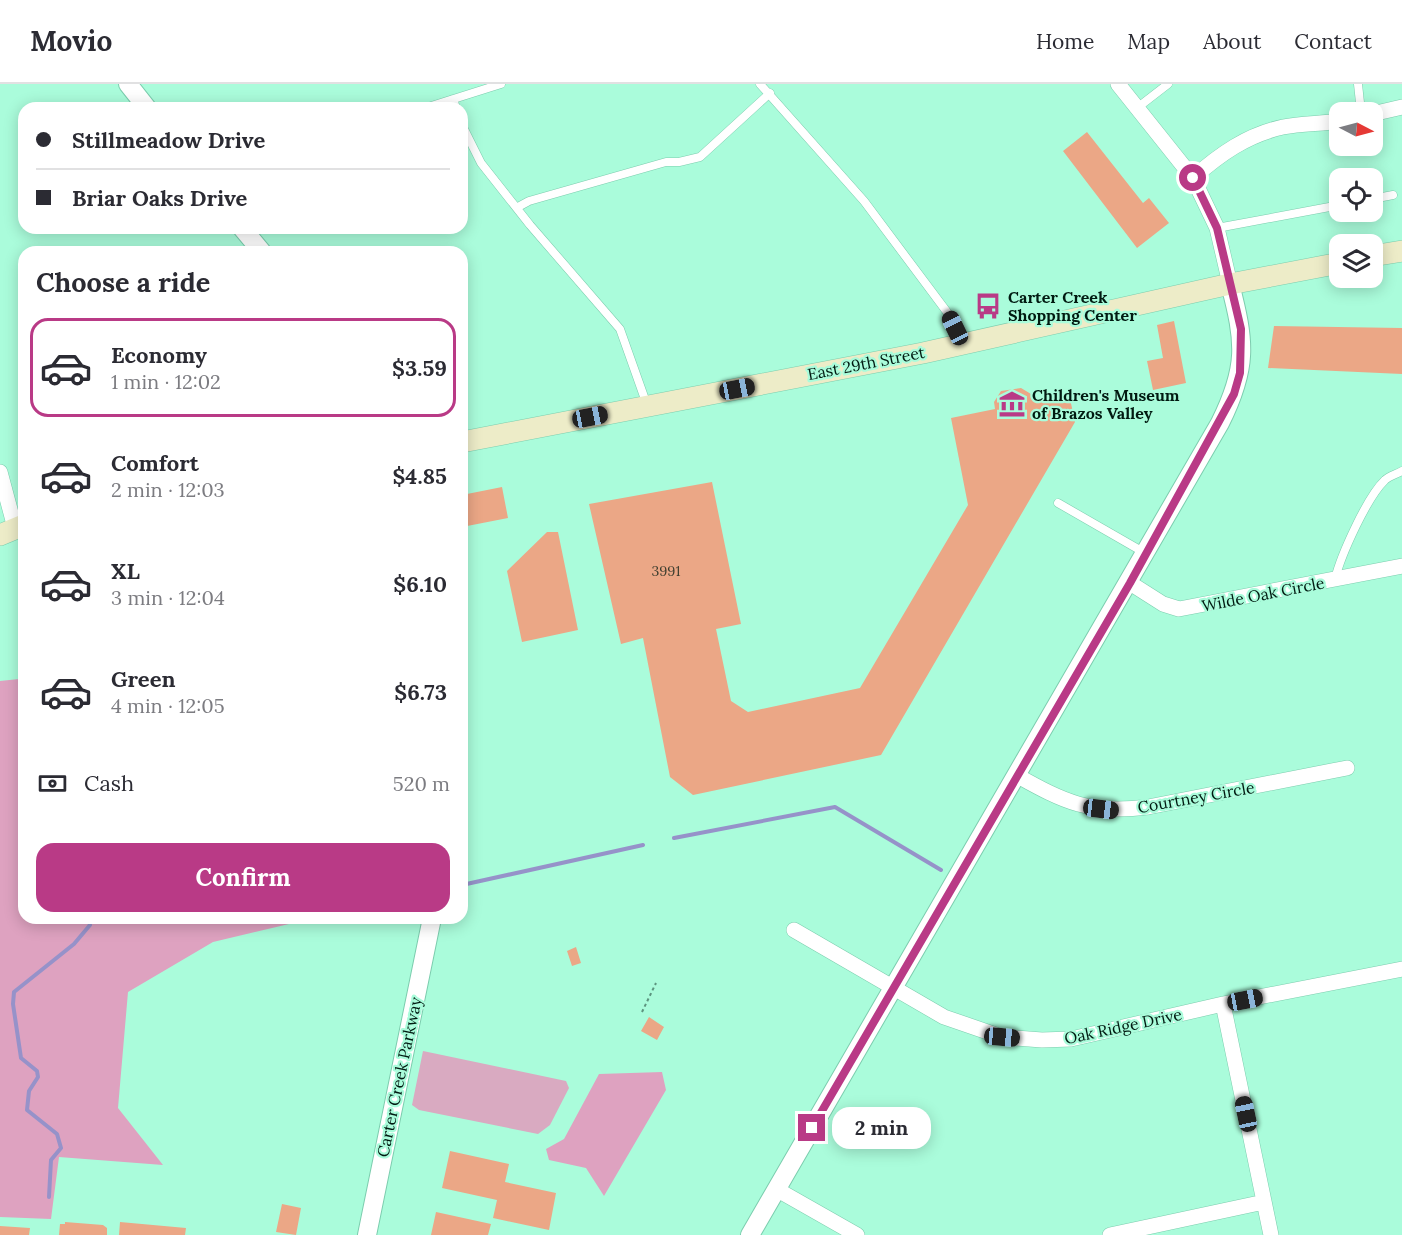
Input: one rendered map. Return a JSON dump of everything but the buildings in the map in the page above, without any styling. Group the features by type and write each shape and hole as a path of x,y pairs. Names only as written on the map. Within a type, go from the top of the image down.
{"main road":[{"path":"1383,254 1402,251"},
{"name":"East 29th Street","path":"468,441 962,343 1230,284 1329,265"}],"street":[{"path":"128,84 142,102"},
{"path":"750,1235 1016,775 1130,583 1234,394 1240,373 1241,329 1217,228 1193,178 1118,84"},
{"path":"1383,111 1402,107"},
{"path":"1193,178 1222,153 1238,143 1283,127 1329,122"},
{"path":"247,234 257,246"},
{"path":"0,472 13,529"},
{"name":"Wilde Oak Circle","path":"1130,583 1163,604 1179,609 1402,566"},
{"name":"Courtney Circle","path":"1016,775 1063,801 1116,811 1148,807 1347,768"},
{"name":"Carter Creek Parkway","path":"366,1235 431,924"},
{"name":"Oak Ridge Drive","path":"794,930 944,1017 1002,1037 1042,1040 1071,1039 1223,1004 1402,969"},
{"path":"1223,1004 1271,1235"},
{"path":"776,1189 857,1235"},
{"path":"1110,1235 1264,1202"}],"lane":[{"path":"444,102 501,84"},
{"path":"760,84 864,201 947,312 962,343"},
{"path":"1137,108 1168,84"},
{"path":"1358,84 1360,102"},
{"path":"518,207 529,201 666,162 680,162 700,157 770,93"},
{"path":"468,139 473,151 620,329 647,406"},
{"path":"1383,197 1393,195"},
{"path":"1217,228 1329,207"},
{"path":"1335,579 1340,558 1374,496 1385,480 1402,471"},
{"path":"1058,503 1146,554"}],"path":[{"path":"642,1012 656,983"}],"shaded area":[{"path":"18,679 18,924 289,924 213,942 128,992 118,1108 163,1165 59,1157 51,1219 0,1217 0,681"},
{"path":"423,1051 566,1081 569,1088 550,1125 538,1134 419,1110 412,1105"},
{"path":"662,1072 666,1090 604,1196 586,1168 549,1160 546,1149 564,1139 599,1074"}],"waterway":[{"path":"674,838 835,807 941,870"},
{"path":"468,884 643,845"},
{"path":"49,1197 51,1160 61,1148 57,1134 27,1110 29,1091 38,1077 37,1071 21,1058 13,1004 14,992 74,944 90,924"}],"place":[{"name":"Carter Creek Shopping Center","path":"988,306"},
{"name":"Children's Museum of Brazos Valley","path":"1012,404"}],"route":[{"path":"812,1128 1130,583 1221,423 1234,394 1240,373 1241,329 1217,228 1193,178"}]}
